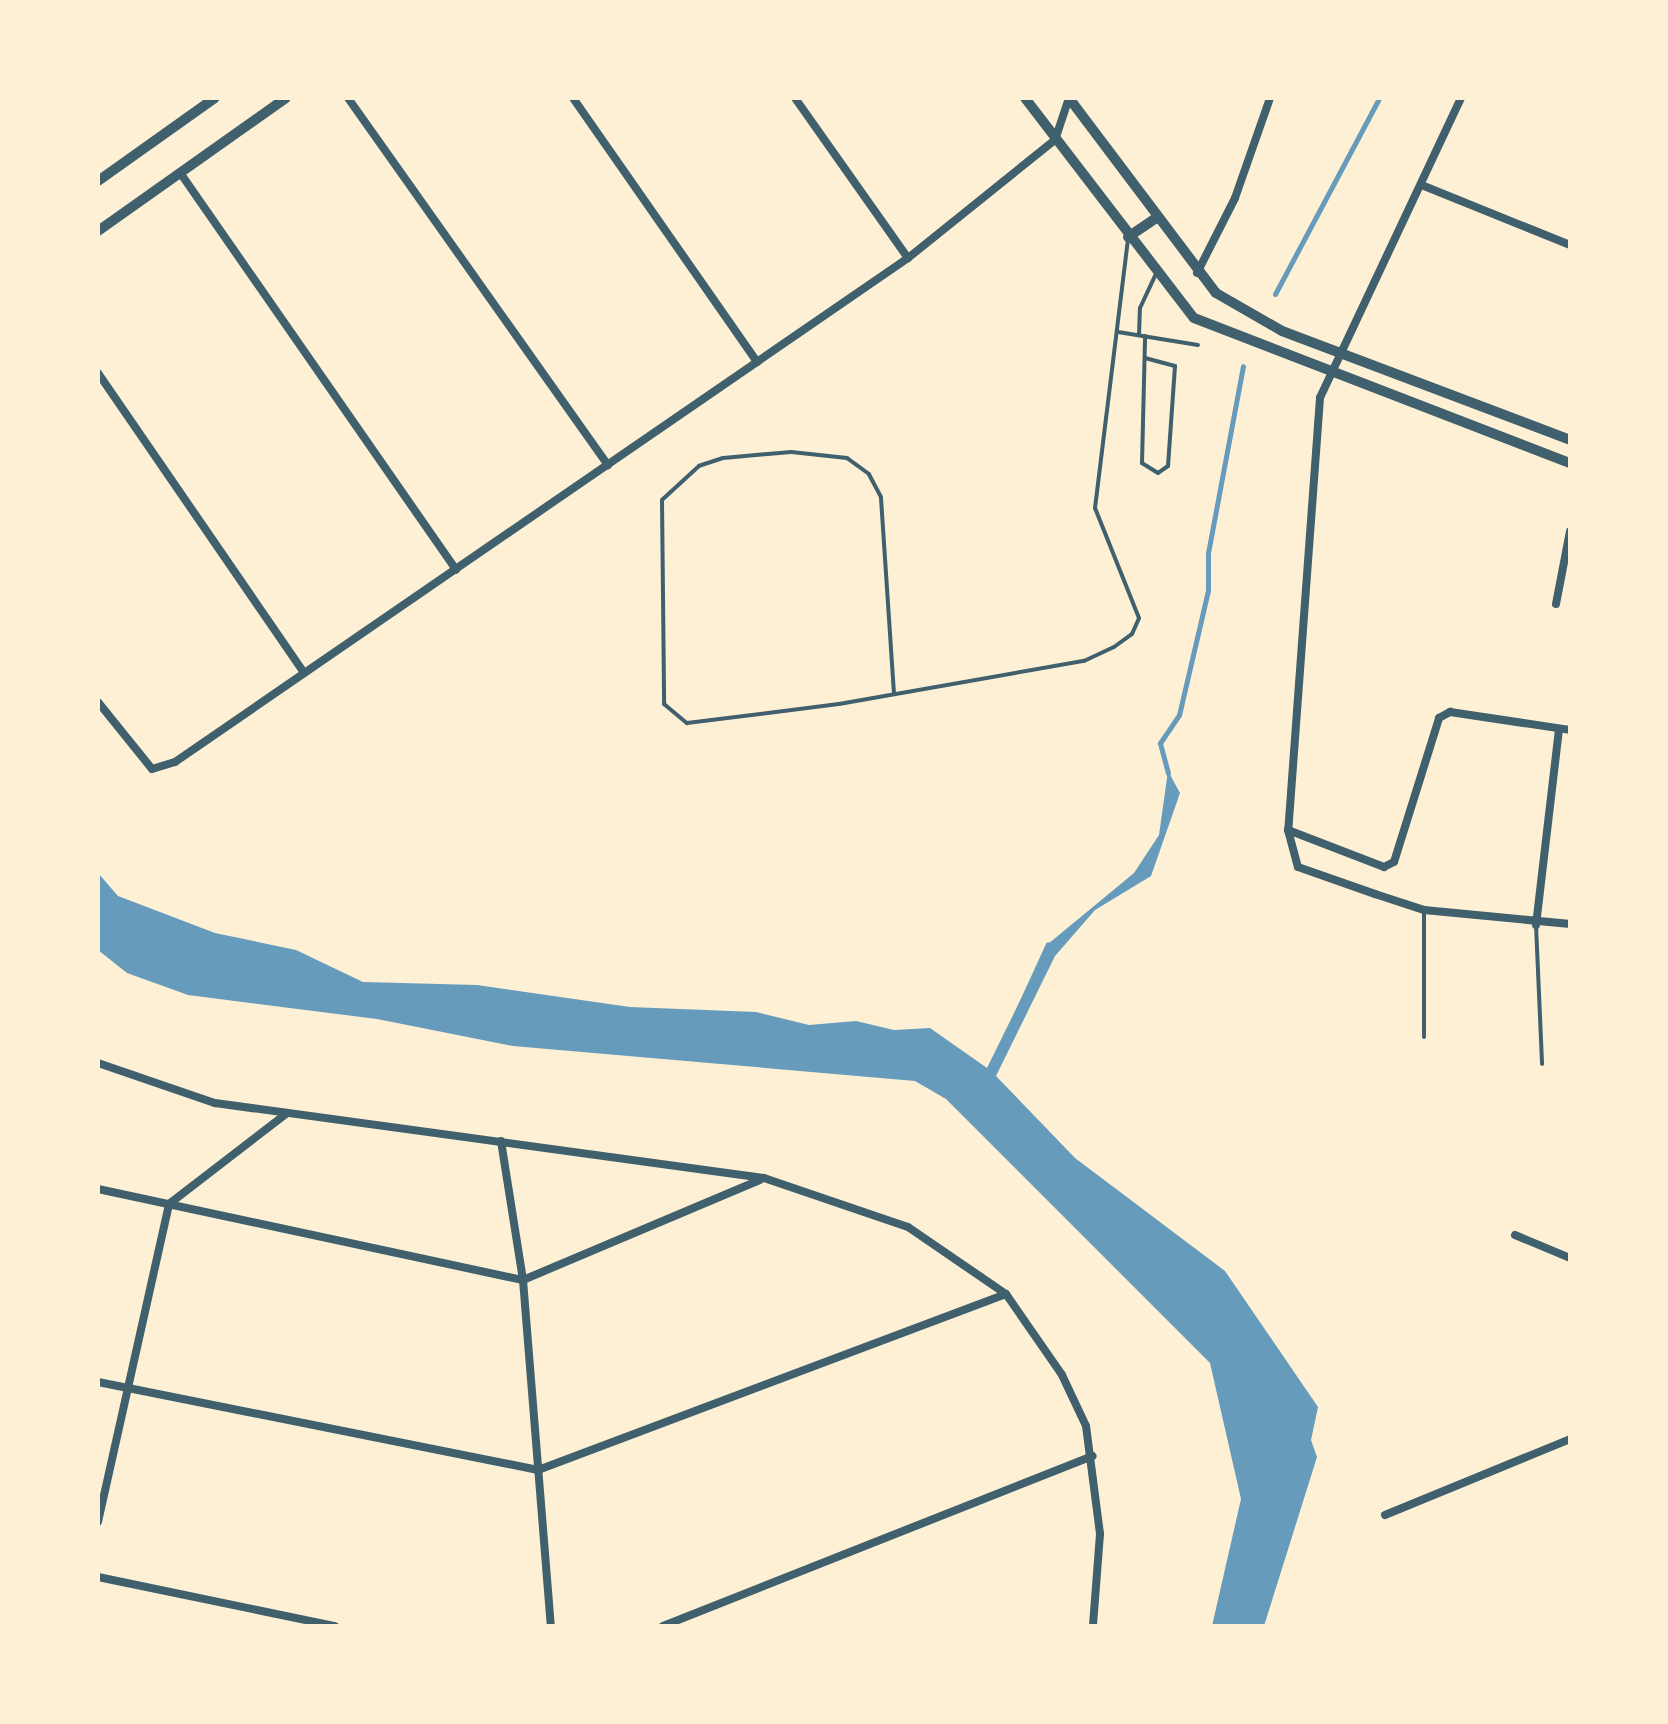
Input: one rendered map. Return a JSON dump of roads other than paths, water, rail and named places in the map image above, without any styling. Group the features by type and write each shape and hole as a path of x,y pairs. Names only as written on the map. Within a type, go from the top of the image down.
{"street":[{"path":"98,181 215,98"},
{"path":"98,230 284,98"},
{"path":"348,98 608,465"},
{"path":"573,98 757,362"},
{"path":"796,98 908,258"},
{"path":"1025,98 1156,274 1194,318 1242,340 1570,462"},
{"path":"98,702 152,769 175,762 908,258 1055,140 1069,98"},
{"path":"1069,98 1197,275 1253,315 1570,440"},
{"path":"1197,275 1235,198 1270,98"},
{"path":"1461,98 1424,186 1330,373 1314,447 1288,830 1298,867 1424,910 1536,925 1570,924"},
{"path":"181,174 456,570"},
{"path":"1424,186 1570,244"},
{"path":"1128,237 1156,218"},
{"path":"98,373 304,673"},
{"path":"1556,604 1570,532"},
{"path":"1288,830 1384,867 1394,862 1439,718 1450,712 1570,730"},
{"path":"1536,925 1559,729"},
{"path":"98,1063 215,1104 764,1178 908,1227 1006,1294 1062,1375 1093,1456 1100,1534 1094,1626"},
{"path":"98,1522 169,1204 287,1113"},
{"path":"501,1141 523,1280 551,1626"},
{"path":"98,1189 523,1280 764,1178"},
{"path":"1515,1236 1570,1258"},
{"path":"98,1382 538,1470 1006,1294"},
{"path":"1385,1515 1570,1439"},
{"path":"662,1626 1093,1456"},
{"path":"98,1577 335,1626"}],"lane":[{"path":"894,694 881,497 868,474 847,458 791,452 723,458 678,481 662,500 669,712 687,723 894,694 1084,661 1132,634 1136,600 1095,508 1128,237"},
{"path":"1145,358 1174,366 1168,466 1158,472 1142,463 1145,358 1140,308 1156,274"},
{"path":"1118,332 1198,345"},
{"path":"1424,910 1424,1037"},
{"path":"1536,925 1542,1064"}],"water":[{"path":"1168,771 1180,793 1151,876 1095,910 1055,956 996,1076 1075,1158 1225,1271 1318,1407 1311,1440 1317,1457 1264,1626 1212,1626 1241,1499 1210,1363 946,1099 915,1081 513,1046 377,1019 188,995 127,973 98,950 98,873 118,896 215,933 296,950 363,982 477,985 630,1007 756,1012 809,1025 856,1021 894,1030 930,1028 987,1068 1048,944 1134,873 1159,835"}],"waterway":[{"path":"1275,294 1379,98"},
{"path":"1168,773 1160,743 1179,715 1208,590 1208,553 1243,366"},
{"path":"1005,1038 1048,944"}]}
